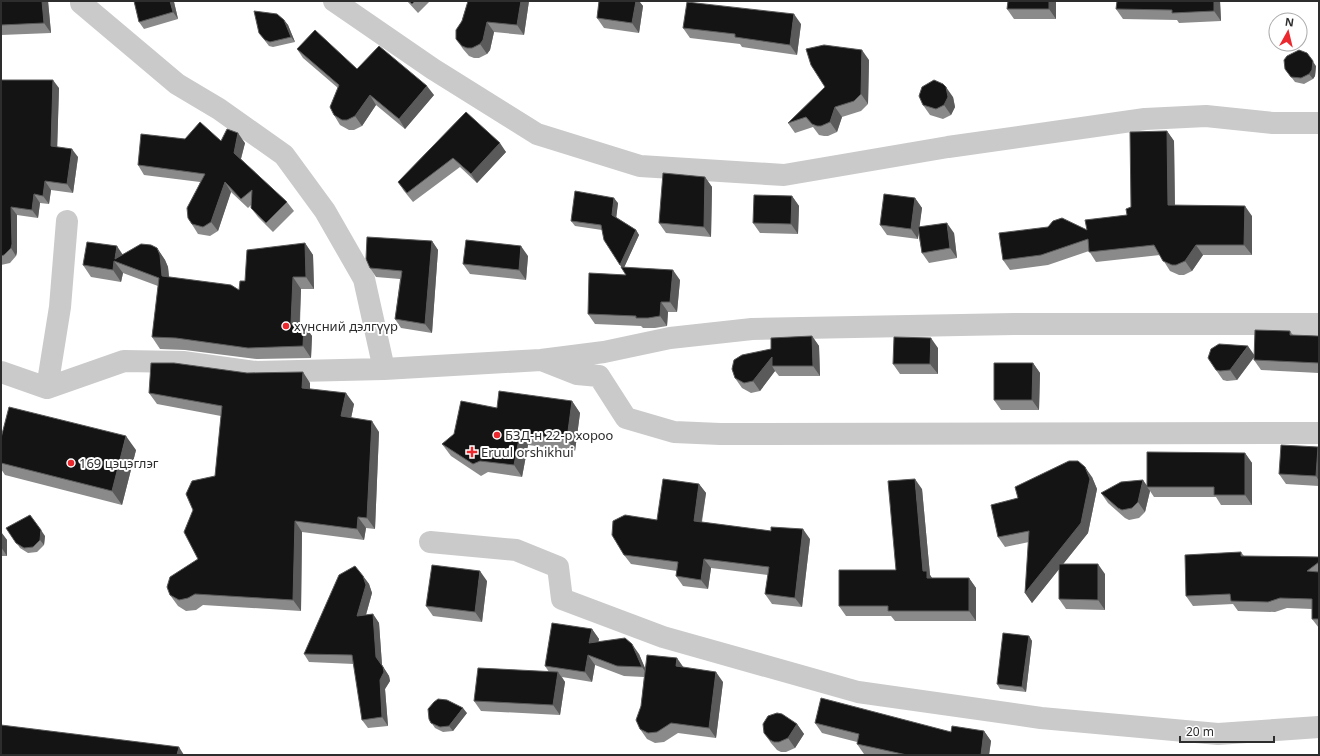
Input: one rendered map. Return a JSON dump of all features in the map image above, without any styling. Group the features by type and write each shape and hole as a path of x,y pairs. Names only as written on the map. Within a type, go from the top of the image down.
{"street":[{"path":"334,1 433,69 537,134 640,166 784,175 948,147 1145,119 1206,116 1273,123 1319,123"},
{"path":"83,2 177,84 219,109 284,155 325,211 364,279 384,369"},
{"path":"47,388 60,307 67,221"},
{"path":"1,372 47,388 124,361 183,362 256,372 384,369 541,360 604,352 670,338 752,329 1014,324 1319,324"},
{"path":"541,360 577,374 599,376 626,418 644,425 674,432 720,434 1319,433"},
{"path":"430,542 516,550 558,567 562,599 663,637 858,692 1041,718 1218,734 1319,727"}],"building":[{"path":"1,1 42,1 44,23 1,25"},
{"path":"134,1 170,1 173,12 139,22"},
{"path":"468,1 521,1 517,25 487,22 483,40 480,44 472,48 462,46 456,39 456,30 462,21"},
{"path":"599,1 636,1 632,23 597,18"},
{"path":"1008,1 1049,1 1049,9 1007,9"},
{"path":"1117,1 1214,1 1214,11 1172,13 1172,10 1116,9"},
{"path":"687,2 794,14 790,45 735,37 735,34 683,28"},
{"path":"254,11 277,14 284,20 291,37 270,42 265,40 259,33"},
{"path":"315,30 357,69 379,46 427,86 399,119 370,95 355,116 347,120 342,120 334,115 330,107 339,85 297,49"},
{"path":"824,45 862,50 861,94 854,101 835,107 830,122 821,126 812,124 806,117 788,123 825,87 811,65 806,49"},
{"path":"1295,52 1307,53 1313,61 1312,70 1309,74 1301,78 1291,77 1285,69 1284,60 1287,56"},
{"path":"1,80 53,80 51,146 72,149 67,184 45,181 43,196 34,194 32,210 11,207 12,244 11,248 1,256"},
{"path":"934,80 946,87 948,97 944,105 936,109 923,105 919,96 922,87"},
{"path":"466,112 500,143 471,174 453,158 407,193 398,182"},
{"path":"200,122 221,141 227,129 238,133 234,153 287,202 266,223 251,208 252,190 241,199 225,182 211,222 203,227 192,224 188,218 187,208 205,174 138,165 141,134 185,139"},
{"path":"1167,131 1168,205 1245,206 1244,245 1196,245 1185,261 1176,265 1163,261 1154,245 1089,252 1088,239 1041,255 1003,260 999,233 1048,227 1053,221 1062,218 1087,230 1085,220 1127,215 1126,209 1131,207 1130,132"},
{"path":"663,173 705,177 704,227 659,223"},
{"path":"575,191 614,198 612,215 636,230 620,265 604,240 601,225 571,221"},
{"path":"884,194 915,198 911,229 880,225"},
{"path":"754,195 792,196 791,224 753,223"},
{"path":"947,223 950,248 922,253 918,227"},
{"path":"367,237 432,241 425,324 395,319 402,271 370,268 366,259"},
{"path":"466,240 521,246 519,270 463,264"},
{"path":"87,242 117,246 115,259 141,244 151,245 157,248 160,255 162,276 231,285 239,290 240,281 245,281 247,250 305,243 306,277 293,277 291,324 304,325 303,346 248,348 176,338 152,337 159,278 114,261 113,270 83,265"},
{"path":"621,267 673,270 670,302 661,302 660,316 636,318 636,316 588,314 589,273 626,275"},
{"path":"1255,330 1290,331 1290,335 1319,336 1319,363 1254,360"},
{"path":"812,336 813,366 772,366 772,357 753,381 744,383 735,378 732,369 734,360 742,355 771,349 771,338"},
{"path":"894,337 931,338 930,364 893,364"},
{"path":"1219,344 1248,346 1230,370 1220,371 1216,370 1208,358 1211,349"},
{"path":"151,363 174,363 247,373 303,372 302,388 346,393 341,416 372,421 367,518 358,517 357,529 295,521 293,600 195,594 188,598 179,600 170,595 167,587 170,577 198,559 184,532 193,510 186,494 192,481 215,476 222,406 149,393"},
{"path":"994,363 1033,363 1032,400 994,400"},
{"path":"499,391 572,401 567,439 520,434 514,465 480,461 473,464 442,444 454,434 461,401 497,408"},
{"name":"169 цэцэглэг","path":"9,407 126,436 112,491 1,463 1,438"},
{"path":"1281,445 1318,447 1316,476 1279,474"},
{"path":"1147,452 1245,453 1245,495 1214,495 1214,487 1147,487"},
{"path":"1069,461 1078,461 1085,467 1090,479 1081,523 1025,593 1029,531 998,537 991,505 1018,498 1015,487"},
{"path":"663,479 699,484 694,521 771,531 771,527 803,529 795,598 765,594 769,567 704,559 701,580 676,576 678,562 624,555 612,535 613,521 625,515 657,520"},
{"path":"915,479 923,571 927,571 927,578 969,578 969,611 888,611 888,606 839,606 839,570 896,570 888,481"},
{"path":"1143,480 1138,502 1132,508 1122,510 1101,493 1121,482"},
{"path":"30,515 41,530 40,540 33,547 24,548 16,543 6,528"},
{"path":"1241,552 1241,556 1319,557 1319,562 1307,571 1319,572 1319,619 1312,619 1312,599 1280,598 1268,602 1231,601 1230,594 1186,596 1185,555"},
{"path":"1059,564 1098,564 1098,600 1059,599"},
{"path":"432,565 480,571 475,612 426,606"},
{"path":"355,566 363,576 366,585 357,616 373,614 376,657 383,667 384,672 380,680 382,717 362,720 352,655 304,654 339,575"},
{"path":"552,623 592,629 589,643 625,638 632,644 642,667 617,666 588,655 585,672 545,666"},
{"path":"1003,633 1029,636 1022,687 997,684"},
{"path":"647,655 677,658 676,666 716,672 709,728 671,723 657,732 648,733 640,729 636,720 641,706"},
{"path":"478,668 558,672 553,705 474,701"},
{"path":"821,698 951,732 952,726 984,731 981,755 907,755 857,744 859,734 815,723"},
{"path":"438,699 447,700 463,708 449,726 440,727 431,723 429,719 428,709"},
{"path":"777,713 782,714 797,724 788,738 779,742 774,742 764,733 763,724 768,716"},
{"path":"1,725 179,747 177,755 1,755"}],"place":[{"name":"хүнсний дэлгүүр","path":"286,326"},
{"name":"БЗД-н 22-р хороо","path":"497,435"},
{"name":"Eruul orshikhui","path":"472,452"},
{"name":"169 цэцэглэг","path":"71,463"}]}
